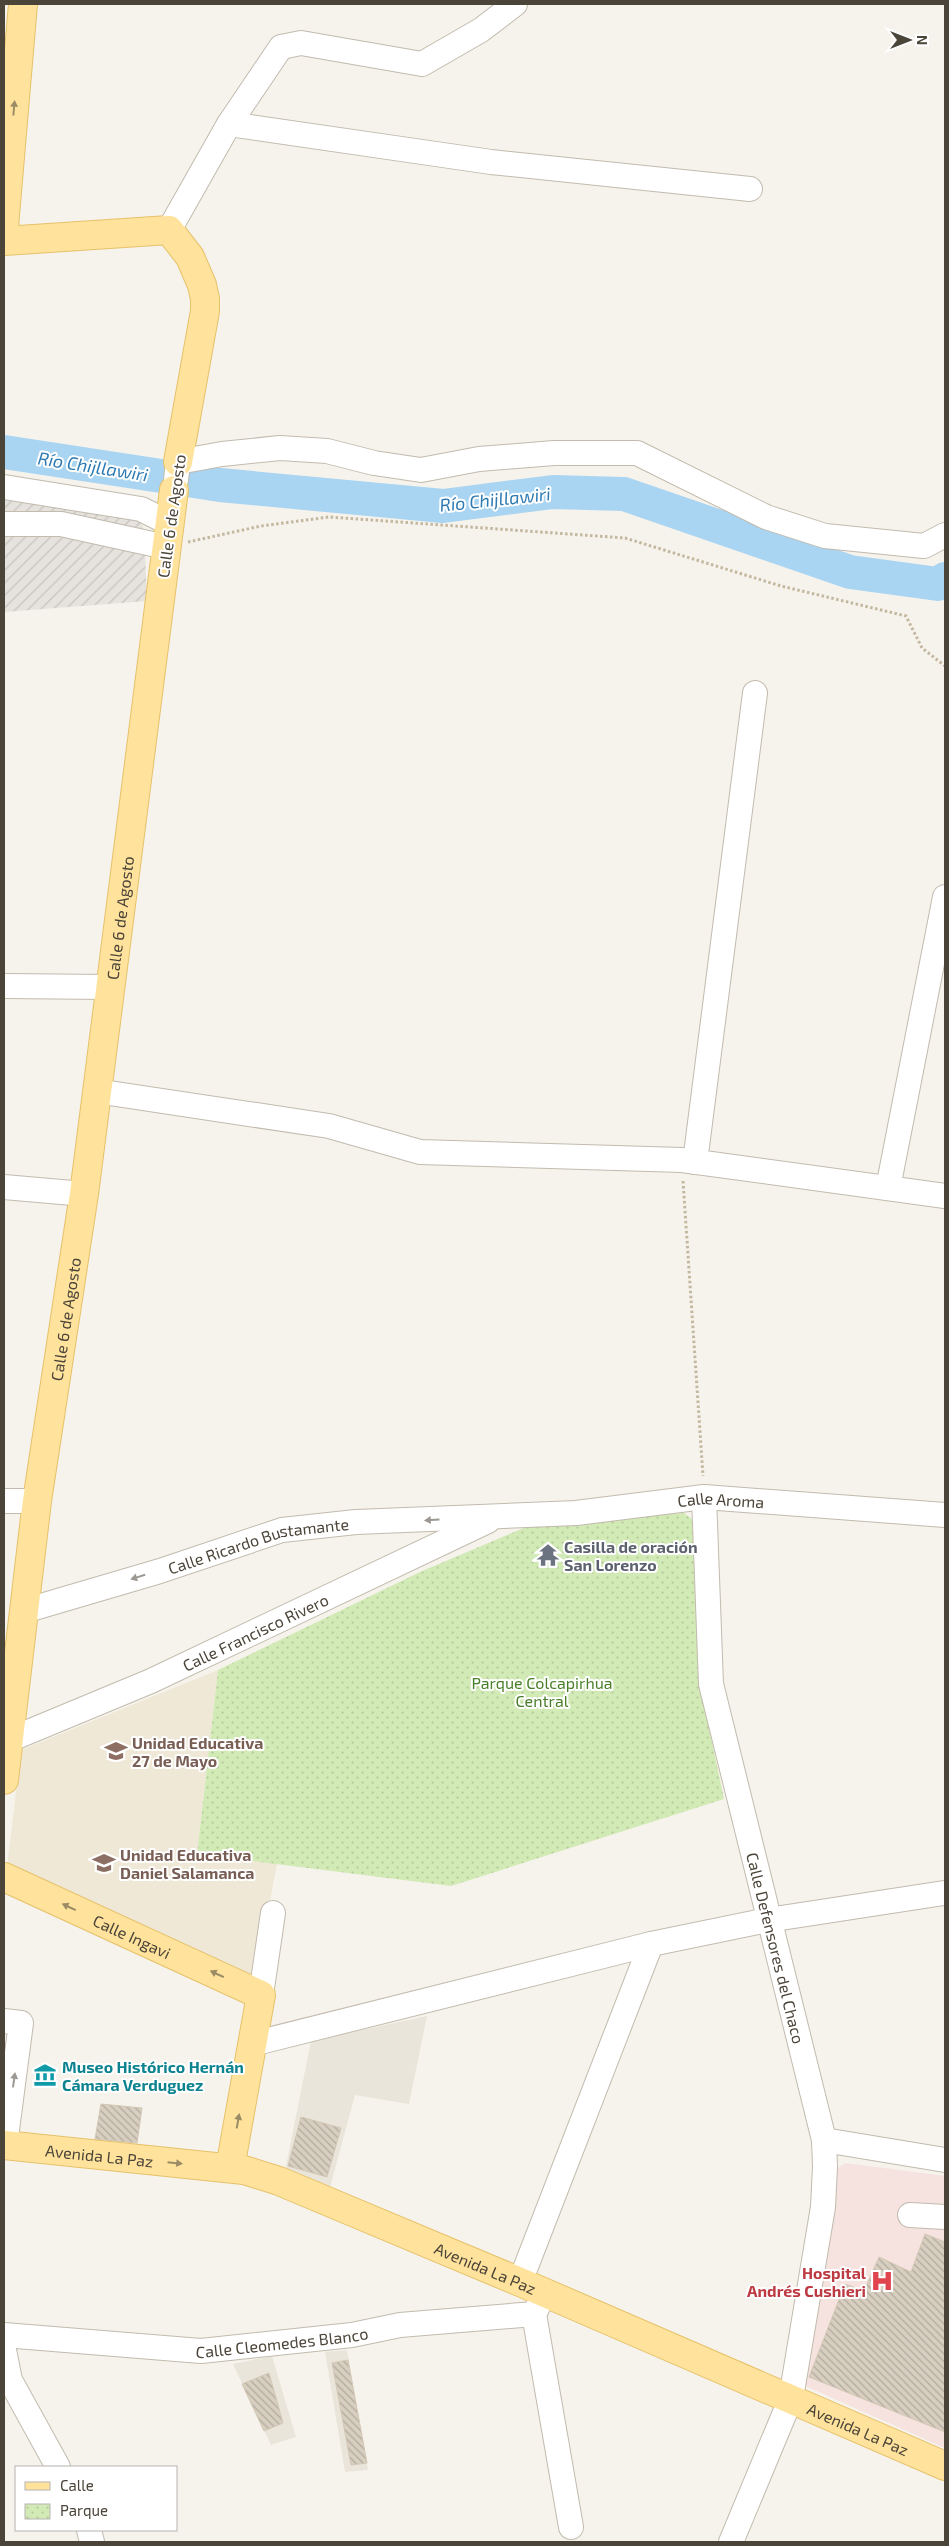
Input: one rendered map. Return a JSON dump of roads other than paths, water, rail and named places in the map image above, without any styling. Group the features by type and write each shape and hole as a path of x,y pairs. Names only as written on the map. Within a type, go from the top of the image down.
{"main road":[{"path":"4,227 23,4"},
{"path":"4,241 168,230"},
{"name":"Calle 6 de Agosto","path":"4,1780 6,1740 24,1611 36,1502 84,1194 167,535 205,311 205,299 199,274 190,257 168,230"},
{"name":"Calle Ingavi","path":"4,1877 261,1995"},
{"path":"230,2168 261,1995"},
{"name":"Avenida La Paz","path":"4,2145 244,2170 279,2182 520,2282 540,2304 791,2398 945,2466"}],"street":[{"path":"168,230 229,124 281,47 301,43 422,64 481,30 515,4"},
{"path":"229,124 491,162 750,189"},
{"path":"177,474 222,454 280,448 328,451 374,463 421,470 479,459 554,453 637,453 766,516 825,536 924,546 945,535"},
{"path":"4,487 141,509 167,535"},
{"path":"4,524 61,524 167,535"},
{"path":"688,1161 755,693"},
{"path":"888,1188 945,897"},
{"path":"4,986 109,987"},
{"path":"96,1091 329,1126 420,1152 688,1161 945,1196"},
{"path":"4,1188 84,1194"},
{"name":"Calle Aroma","path":"498,1516 576,1513 704,1497 945,1516"},
{"name":"Calle Defensores del Chaco","path":"704,1497 711,1684 824,2140 826,2167 823,2207 791,2398 731,2542"},
{"path":"4,1501 36,1502"},
{"name":"Calle Ricardo Bustamante","path":"24,1611 160,1571 282,1530 356,1522 498,1516"},
{"name":"Calle Francisco Rivero","path":"6,1740 151,1682 498,1516"},
{"path":"252,2044 651,1944 768,1920 944,1893"},
{"path":"261,1995 274,1913"},
{"path":"520,2282 651,1944"},
{"path":"4,2021 21,2023 4,2145"},
{"path":"824,2140 945,2160"},
{"path":"910,2215 945,2217"},
{"path":"540,2304 571,2527"},
{"name":"Calle Cleomedes Blanco","path":"4,2335 201,2350 352,2335 400,2325 540,2304"},
{"path":"4,2350 10,2380 57,2466"}],"waterway":[{"name":"Río Chijllawiri","path":"4,452 220,485 443,506 553,492 624,494 850,572 938,584 945,579"}],"place":[{"name":"Casilla de oración San Lorenzo","path":"548,1555"},
{"name":"Unidad Educativa 27 de Mayo","path":"116,1751"},
{"name":"Unidad Educativa Daniel Salamanca","path":"104,1863"},
{"name":"Museo Histórico Hernán Cámara Verduguez","path":"45,2075"},
{"name":"Hospital Andrés Cushieri","path":"882,2281"}],"park label":[{"name":"Parque Colcapirhua Central","path":"542,1691"}]}
